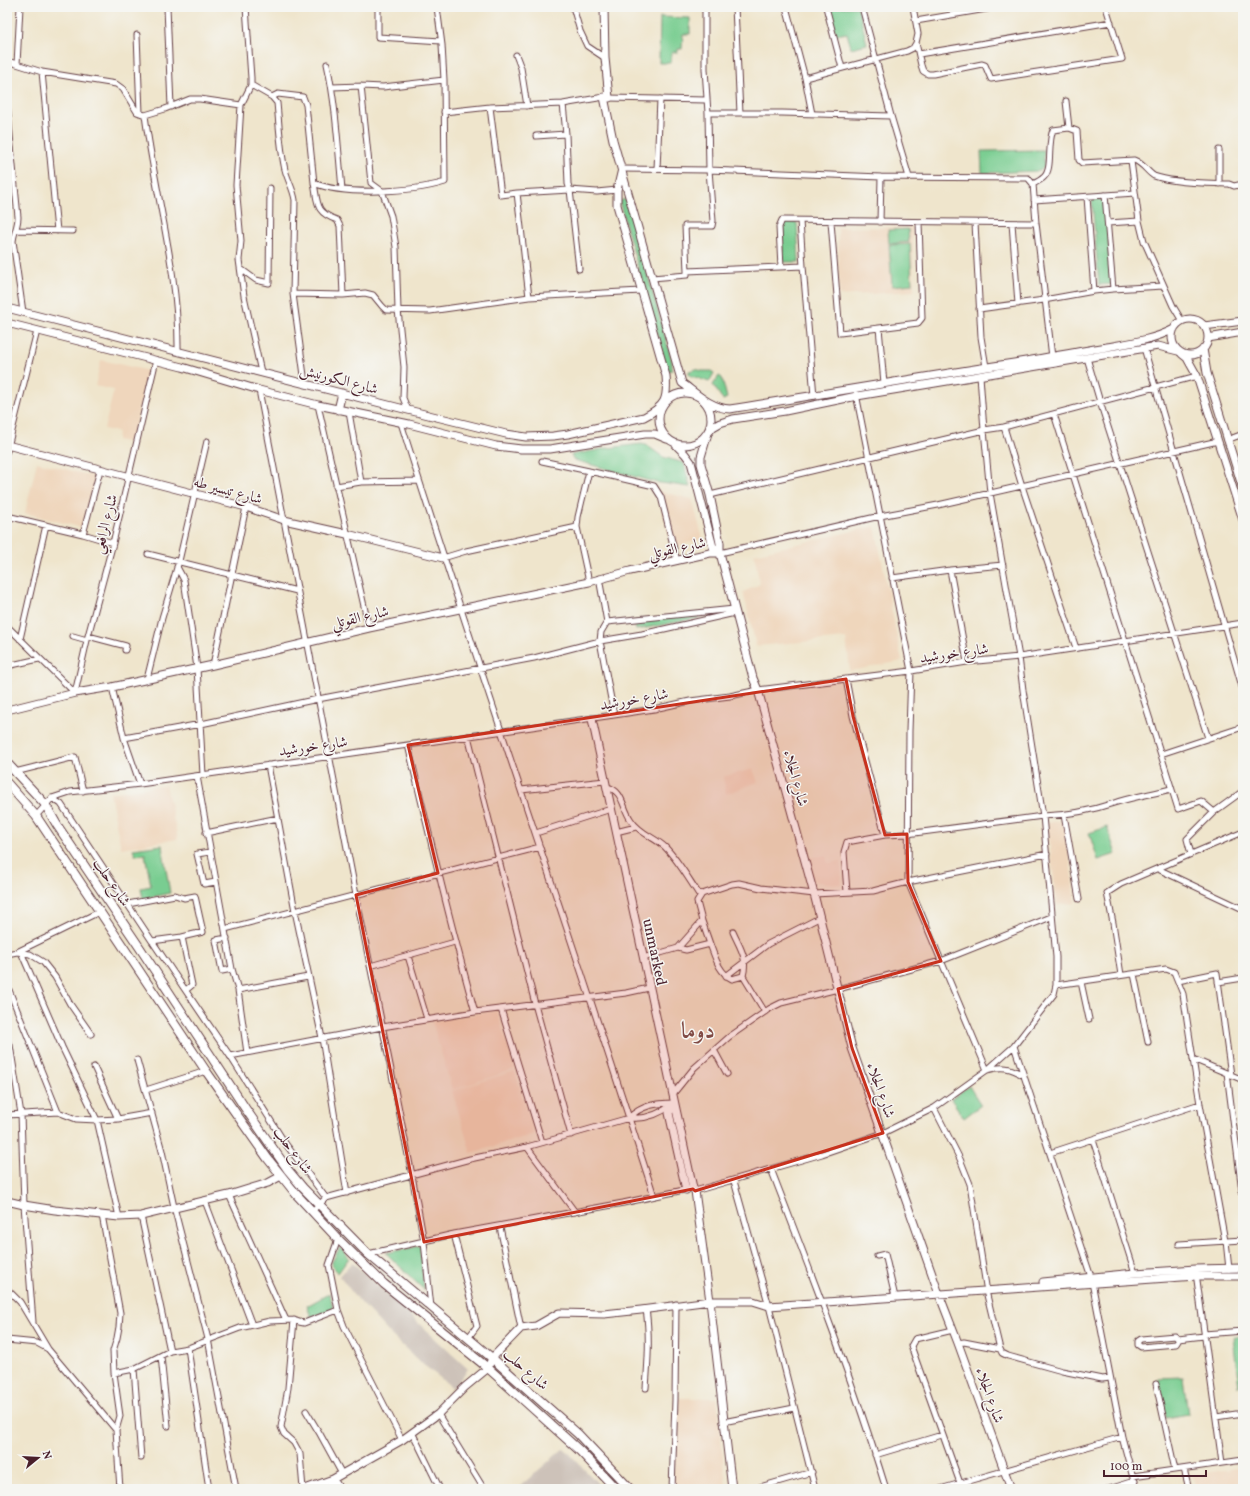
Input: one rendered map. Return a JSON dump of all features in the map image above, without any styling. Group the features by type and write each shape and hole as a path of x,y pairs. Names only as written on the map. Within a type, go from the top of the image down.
{"main road":[{"name":"شارع حلب","path":"7,763 45,804 57,825 140,948 196,1035 288,1170 319,1205 368,1254 492,1358 578,1434 630,1489"},
{"name":"شارع حلب","path":"7,784 36,816 206,1071 281,1176 338,1239 384,1284 488,1368 580,1451 616,1489"},
{"path":"281,1176 288,1170"}],"street":[{"path":"17,64 20,7"},
{"path":"167,7 171,107"},
{"path":"246,7 251,85 241,105 236,185 241,241 239,260 244,296 261,372"},
{"path":"378,7 378,37 441,41"},
{"path":"314,183 322,186 342,189 382,191 430,187 445,182 444,80 437,7"},
{"path":"574,7 580,31 587,46 605,58"},
{"path":"604,7 606,98 613,140 682,383 706,402 711,413 711,425 700,457 710,495 720,543 720,553"},
{"path":"652,278 687,275 685,226 712,226 708,113 706,100 705,7"},
{"path":"735,7 740,113"},
{"path":"786,7 812,114"},
{"path":"826,7 842,68"},
{"path":"862,7 909,177"},
{"path":"804,78 907,51 912,48 916,42 918,34 913,7"},
{"path":"916,21 998,7"},
{"path":"916,42 923,71 928,74 982,64 985,65 991,79 1122,59 1106,7"},
{"path":"919,54 1111,22"},
{"path":"137,35 142,114 172,271 178,324 178,352"},
{"path":"516,55 521,68 526,106"},
{"path":"7,61 42,72 116,84 123,89 137,112 142,114 171,107 190,99 241,105"},
{"path":"327,64 332,87 342,189"},
{"path":"42,72 57,231"},
{"path":"332,87 383,87 444,80"},
{"path":"251,85 272,97 277,103 283,164 286,176 293,189 295,200 294,294 305,383"},
{"path":"361,86 371,183 382,191 391,216 396,247 398,310 404,367 403,398 408,410"},
{"path":"272,97 278,94 303,97 306,106 314,183 319,210 325,216 337,220 340,226 343,295"},
{"path":"444,112 563,104 606,98 706,100"},
{"path":"657,169 660,99"},
{"path":"1066,101 1069,128"},
{"path":"7,104 18,217 17,230 13,241 23,312"},
{"path":"563,104 568,184 570,190 579,269"},
{"path":"490,108 501,195 570,190 597,192 617,190"},
{"path":"708,113 891,116"},
{"path":"1033,184 1045,176 1050,169 1049,150 1053,130 1069,128 1076,131 1079,160 1082,164 1131,161 1142,163 1153,175 1190,182 1229,184 1234,186 1243,184"},
{"path":"536,136 566,134"},
{"path":"1219,150 1219,184"},
{"path":"1131,161 1139,220 1144,241 1163,286 1182,321"},
{"path":"622,169 709,170 881,177 1028,178 1033,184 1044,300 1052,357"},
{"path":"622,169 617,190 617,204 666,376 667,386 659,418 662,433 667,439 686,454 691,462 713,547 720,553"},
{"path":"880,222 881,177"},
{"path":"241,269 256,280 268,283 270,188"},
{"path":"517,193 529,297"},
{"path":"1034,200 1135,193"},
{"path":"1105,195 1113,288"},
{"path":"1087,197 1094,291"},
{"path":"781,266 779,227 782,220 831,222 1036,223"},
{"path":"1108,223 1139,220"},
{"path":"800,221 814,396"},
{"path":"831,222 840,333 918,323 922,318 919,222"},
{"path":"975,223 981,337 992,374"},
{"path":"1012,223 1018,304"},
{"path":"17,230 73,231"},
{"path":"687,271 803,266"},
{"path":"979,309 1113,288 1163,286"},
{"path":"294,294 343,295 365,293 373,295 386,310 430,311 529,297 641,291"},
{"name":"شارع الكورنيش","path":"7,308 408,410 506,434 526,437 546,437 568,434 644,417 655,411 663,404"},
{"path":"1243,320 1204,326 1194,320 1182,321 1177,324 1174,329 1172,339 1175,348 1187,358 1197,376 1243,520"},
{"name":"شارع الكورنيش","path":"7,323 156,360 259,390 318,405 496,446 521,450 550,449 645,434 655,434 667,439"},
{"path":"663,404 669,398 680,393 692,393 721,409 730,409 814,396 980,376 1163,346 1191,355 1200,352 1208,338 1204,326"},
{"path":"879,328 884,383"},
{"path":"675,444 690,446 703,439 720,423 733,419 785,411 884,383 1052,357 1146,340 1174,329"},
{"path":"8,448 38,331"},
{"path":"1208,338 1243,332"},
{"path":"1144,348 1243,690"},
{"path":"1203,349 1204,364 1243,489"},
{"path":"1087,358 1208,738"},
{"name":"شارع الرافعي","path":"75,693 87,638 113,543 156,360"},
{"path":"368,1254 454,1234 500,1227 691,1190 734,1180 822,1154 883,1133 934,1108 987,1070 1014,1046 1054,994 1056,985 1056,957 1051,917 1043,816 1019,657 990,492 980,376"},
{"path":"710,495 984,430 1004,427 1197,376"},
{"path":"259,390 356,895 412,1175 424,1242 431,1307"},
{"path":"856,392 911,671 907,834 908,882 987,1070"},
{"path":"338,410 342,393"},
{"path":"781,401 785,411"},
{"path":"318,405 369,628"},
{"path":"349,412 361,482"},
{"path":"1054,414 1178,810 1201,801 1214,812"},
{"path":"401,423 443,558 536,833 654,1196"},
{"path":"1004,427 1076,648"},
{"path":"1227,440 1243,434"},
{"path":"146,679 179,561 208,441"},
{"path":"720,553 1218,441"},
{"name":"شارع تيسير طه","path":"8,448 246,507 284,520 443,558"},
{"path":"542,461 589,470 654,486 661,497 677,561"},
{"path":"83,534 100,470"},
{"path":"589,470 577,527 589,582"},
{"path":"336,486 361,482 419,481"},
{"path":"212,665 246,507"},
{"path":"7,516 83,534 113,543"},
{"path":"20,639 46,525"},
{"path":"443,558 466,551 577,527"},
{"name":"شارع القوتلي","path":"7,710 75,693 112,687 212,665 369,628 589,582 599,578 710,553 720,553"},
{"name":"شارع الجلاء","path":"720,553 753,678 758,690 814,894 852,1048 939,1294 1011,1489"},
{"path":"148,554 297,591"},
{"path":"892,578 1003,565"},
{"path":"177,567 184,580 197,668 203,775"},
{"path":"950,570 967,662"},
{"path":"599,578 607,622 601,632 600,641 614,715"},
{"path":"607,622 735,611"},
{"path":"124,738 534,658 600,641 650,632 735,611"},
{"name":"شارع خورشيد","path":"36,816 45,804 52,798 70,792 140,784 592,719 758,690 911,671 967,662 1019,657 1243,623"},
{"path":"7,626 75,693"},
{"path":"73,636 126,646 125,650"},
{"path":"7,666 39,659"},
{"path":"846,679 853,716 885,835"},
{"path":"112,687 124,738 140,784"},
{"name":"unmarked","path":"592,719 673,1094 691,1190 710,1300 732,1489"},
{"path":"1161,754 1243,727"},
{"path":"468,736 535,1004 571,1135"},
{"path":"408,745 455,942 476,1012"},
{"path":"15,772 75,757 83,791"},
{"path":"268,765 308,978 322,1038 347,1193"},
{"path":"197,776 226,938 238,990 248,1053"},
{"path":"521,790 606,784 617,792 630,819 636,827 665,848 698,893 702,894"},
{"path":"847,892 844,852 847,842 885,835 907,834 1043,816 1064,816 1171,789"},
{"path":"1191,854 1187,839 1214,812 1243,791"},
{"path":"52,798 61,804 230,1056 284,1142 326,1198"},
{"path":"536,833 611,809"},
{"path":"1064,816 1079,899"},
{"path":"206,833 278,818"},
{"path":"616,832 636,827"},
{"path":"1121,975 1113,923 1106,893 1121,884 1243,832"},
{"path":"225,929 540,847"},
{"path":"210,852 198,854 199,862 204,884 216,882"},
{"path":"743,976 732,979 720,970 702,921 697,902 702,894 739,883 760,888 814,894 873,891 908,882 1047,854"},
{"path":"1158,869 1243,909"},
{"path":"128,904 175,894 184,898 195,896 203,932 152,941"},
{"path":"7,954 19,952 99,912"},
{"path":"673,1094 694,1068 729,1037 765,1012 781,1003 941,961 1051,917"},
{"path":"726,976 768,944 819,918"},
{"path":"678,948 702,921"},
{"path":"733,932 742,950 745,962 743,976 765,1012"},
{"path":"182,936 192,985 186,990"},
{"path":"226,938 216,940 222,971 232,969"},
{"path":"370,966 455,942"},
{"path":"643,958 678,948 686,950 710,944"},
{"path":"19,952 30,954 43,962 91,1034"},
{"path":"19,952 97,1120 118,1217"},
{"path":"408,956 427,1020"},
{"path":"1056,985 1166,969 1174,972 1183,994 1200,1104 1229,1269"},
{"path":"1178,981 1217,973 1243,1199"},
{"path":"1134,974 1148,1042"},
{"path":"238,990 308,978"},
{"path":"1218,982 1243,978"},
{"path":"1080,982 1090,1019"},
{"path":"7,985 58,1112"},
{"path":"230,1056 382,1027 476,1012 649,988"},
{"path":"501,1009 542,1142"},
{"path":"10,1045 21,1114 24,1205 33,1322"},
{"path":"1014,1046 1091,1281 1122,1437 1136,1489"},
{"path":"714,1050 727,1074"},
{"path":"1193,1059 1243,1080"},
{"path":"138,1060 208,1339 236,1489"},
{"path":"94,1067 118,1119"},
{"path":"987,1070 996,1067 1009,1067 1024,1076"},
{"path":"146,1090 206,1071"},
{"path":"629,1118 637,1110 660,1103 674,1103"},
{"path":"312,1211 326,1198 470,1159 527,1147 629,1118 639,1119 663,1112 674,1103"},
{"path":"1050,1153 1200,1104"},
{"path":"934,1108 960,1159 970,1184 986,1289 1002,1353 1062,1371 1102,1379 1110,1378"},
{"path":"7,1115 58,1112 76,1119 97,1120 118,1119 152,1114"},
{"path":"1093,1140 1135,1273"},
{"path":"527,1147 575,1212"},
{"path":"772,1169 822,1302 886,1489"},
{"path":"7,1200 24,1205 118,1217 141,1216 264,1185 281,1176"},
{"path":"734,1180 769,1306 794,1408 812,1472 815,1489"},
{"path":"229,1195 286,1320"},
{"path":"205,1201 252,1325"},
{"path":"102,1215 120,1313 118,1333 113,1351 114,1373 120,1416 116,1430 120,1489"},
{"path":"141,1216 170,1351"},
{"path":"500,1227 521,1328"},
{"path":"454,1234 477,1326 468,1338"},
{"path":"338,1239 328,1266 338,1310 344,1326 402,1440"},
{"path":"1179,1244 1243,1240"},
{"path":"877,1256 886,1254 895,1298"},
{"path":"294,1320 288,1388 281,1427 284,1434 294,1443 300,1454 304,1489 333,1479 402,1440 438,1414 488,1368 492,1358 521,1328 536,1326 559,1313 604,1314 710,1300 753,1301 769,1306 895,1298 939,1294 946,1289 986,1289 1243,1268"},
{"path":"1091,1281 1135,1273 1196,1273 1243,1276"},
{"path":"1196,1273 1222,1463"},
{"path":"7,1289 20,1302 48,1349 116,1430"},
{"path":"672,1489 676,1304"},
{"path":"646,1309 649,1341 646,1388"},
{"path":"114,1373 134,1369 170,1351 188,1348 208,1339 252,1325 270,1321 286,1320 304,1322 338,1310"},
{"path":"953,1330 915,1339 911,1346 960,1483"},
{"path":"1178,1339 1176,1344 1141,1347 1138,1345 1138,1341 1140,1339 1175,1336 1178,1339 1243,1331"},
{"path":"7,1340 37,1344 48,1349"},
{"path":"958,1343 964,1342 1000,1349"},
{"path":"188,1348 209,1489"},
{"path":"161,1356 168,1426"},
{"path":"134,1369 141,1458"},
{"path":"1156,1384 1175,1470"},
{"path":"723,1422 794,1408"},
{"path":"306,1410 342,1474"},
{"path":"1216,1417 1243,1413"},
{"path":"438,1414 484,1489"},
{"path":"412,1432 440,1489"},
{"path":"875,1454 942,1434"},
{"path":"940,1489 1122,1437"},
{"path":"1109,1489 1134,1479 1175,1470 1243,1460"},
{"path":"1184,1469 1189,1489"},
{"path":"753,1489 812,1472"},
{"path":"333,1479 339,1489"}],"highlighted area":[{"path":"846,679 853,716 885,835 907,834 908,882 941,961 838,989 852,1048 883,1133 695,1191 693,1189 424,1242 356,895 438,873 408,745"}],"shaded area":[{"path":"912,227 914,291 839,296 838,228"},
{"path":"101,360 149,371 131,443 117,440 118,432 104,429 114,390 95,386"},
{"path":"37,462 96,477 83,528 25,513"},
{"path":"657,491 692,499 703,539 672,547"},
{"path":"875,526 902,661 850,671 846,638 756,646 743,592 760,584 754,554"},
{"path":"753,769 758,782 726,794 723,777"},
{"path":"166,785 178,839 121,848 110,793"},
{"path":"1065,820 1075,903 1057,905 1047,823"},
{"path":"826,855 828,863 841,861 842,885 813,881 806,858"},
{"path":"497,1011 515,1069 452,1090 432,1021"},
{"path":"515,1071 534,1134 471,1153 452,1091"},
{"path":"352,1262 468,1369 453,1388 420,1362 391,1335 354,1295 340,1276"},
{"path":"676,1398 717,1398 726,1489 673,1489"},
{"path":"564,1448 603,1489 518,1488"},
{"path":"1243,1467 1243,1489 1196,1489 1193,1475"}],"green space":[{"path":"828,7 858,7 867,44 851,48 847,33 836,35"},
{"path":"660,17 690,18 690,34 683,34 682,49 678,49 678,52 672,52 671,63 659,63"},
{"path":"1044,150 1044,167 1040,171 982,173 981,151"},
{"path":"626,199 672,361 672,370 668,371 666,366 619,201"},
{"path":"1105,199 1112,284 1099,285 1092,200"},
{"path":"785,222 797,223 799,262 783,262 782,225"},
{"path":"908,229 909,242 889,244 888,230"},
{"path":"910,244 912,284 892,286 889,245"},
{"path":"696,369 711,371 714,373 709,382 689,375 689,371"},
{"path":"719,376 722,378 727,398 723,400 713,385"},
{"path":"641,444 646,445 663,457 684,463 690,487 654,482 574,460 571,455 608,448"},
{"path":"697,614 698,618 636,630 634,621"},
{"path":"1107,827 1116,854 1098,860 1089,833"},
{"path":"162,845 170,893 143,899 141,888 151,886 145,854 135,855 133,849"},
{"path":"969,1086 981,1105 964,1118 951,1099"},
{"path":"420,1246 424,1290 386,1253"},
{"path":"340,1247 349,1258 338,1273 331,1264"},
{"path":"330,1293 333,1309 311,1317 307,1306"},
{"path":"1243,1336 1243,1386 1239,1387 1233,1337"},
{"path":"1183,1377 1188,1414 1166,1418 1158,1378"}],"district":[{"name":"دوما","path":"698,1030"}]}
